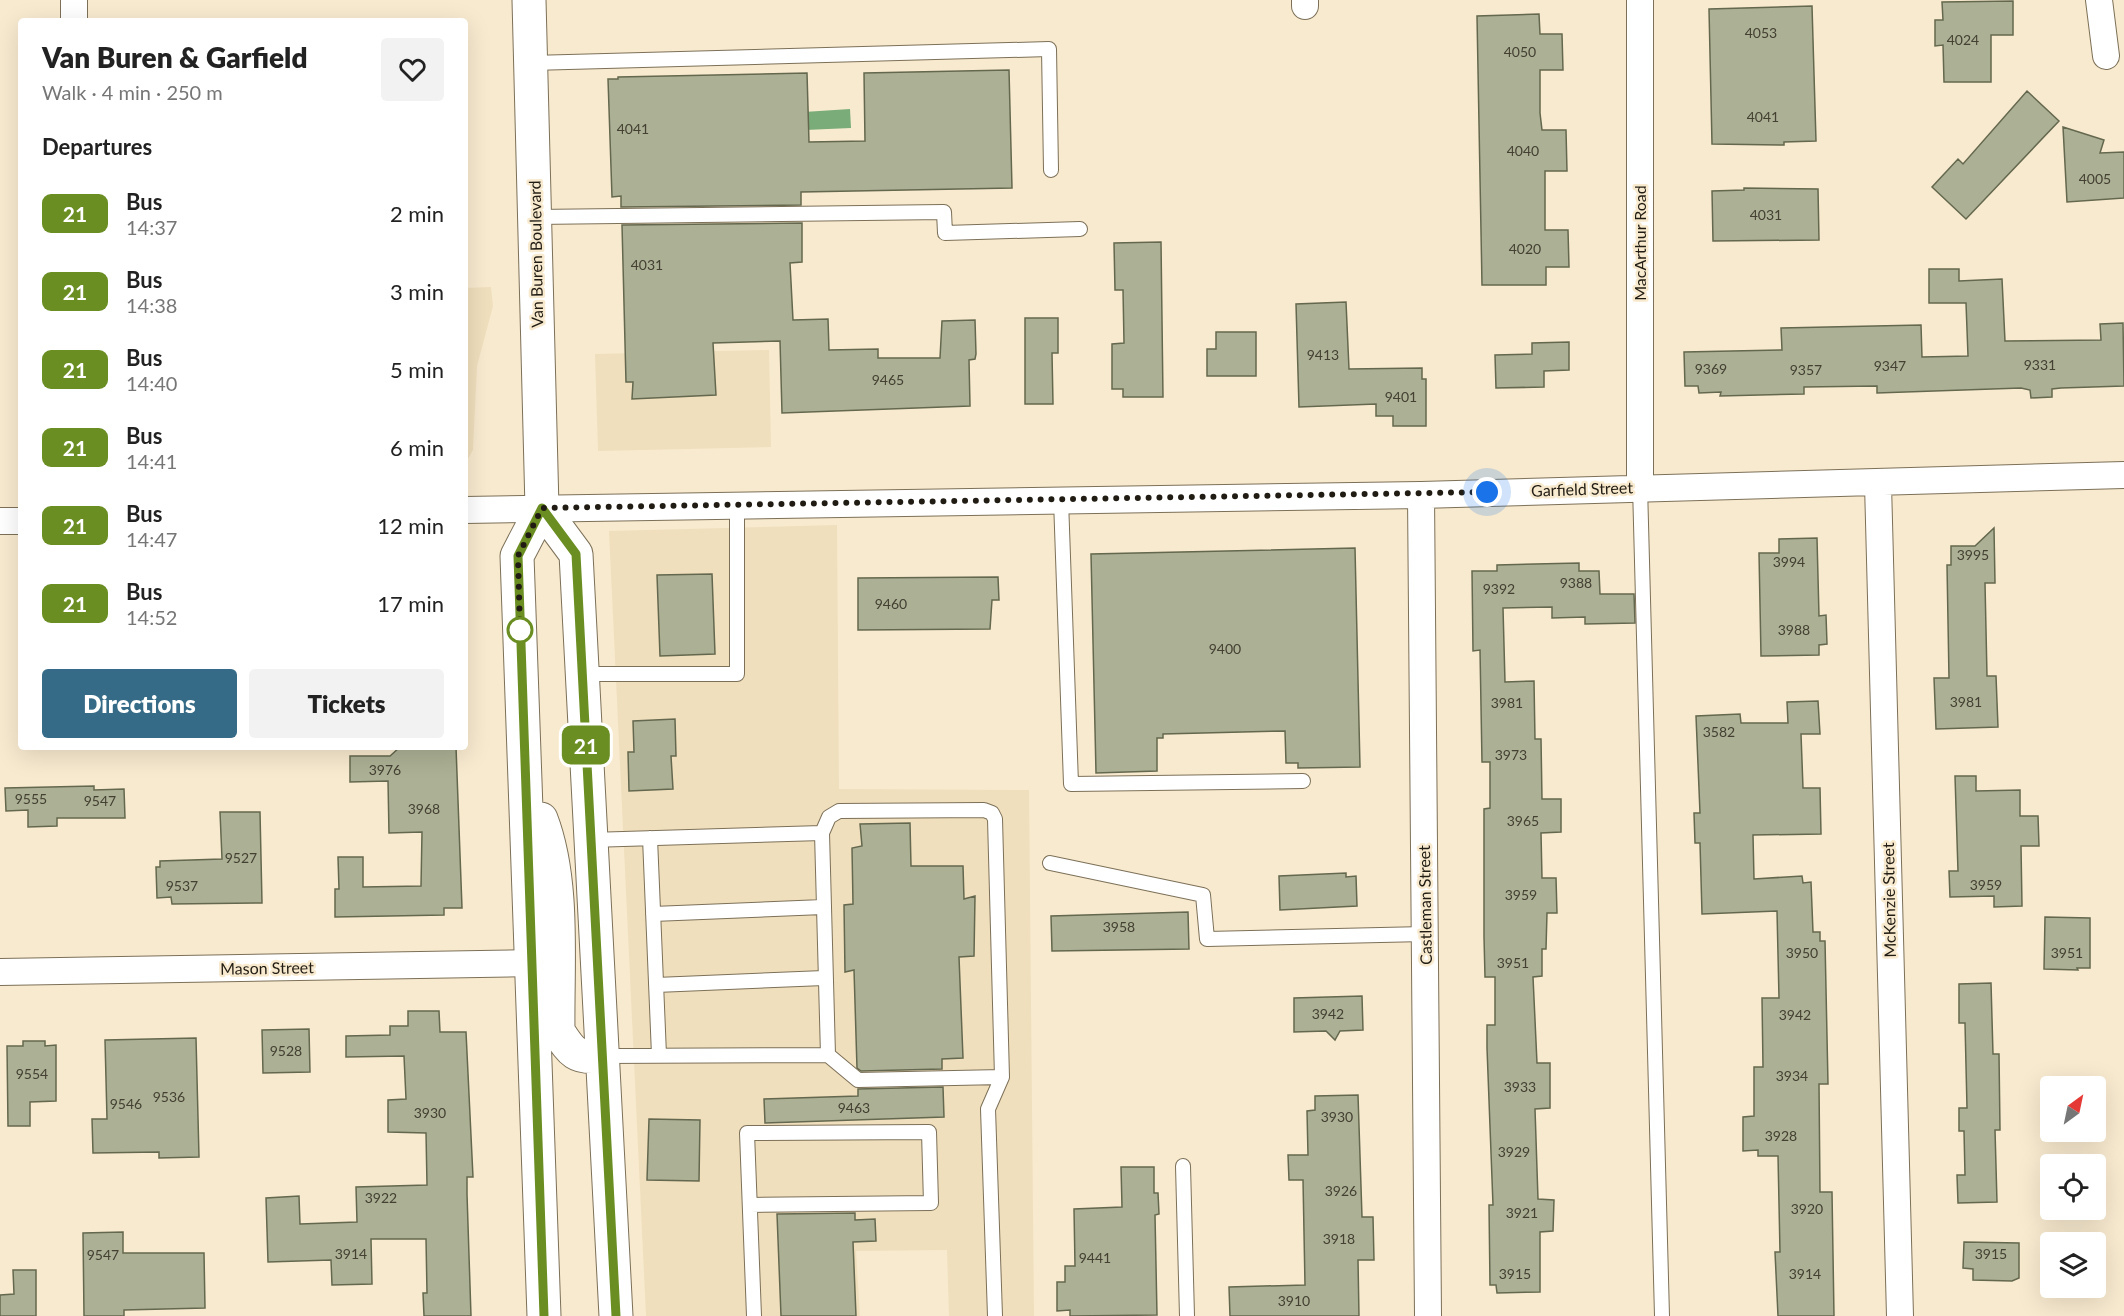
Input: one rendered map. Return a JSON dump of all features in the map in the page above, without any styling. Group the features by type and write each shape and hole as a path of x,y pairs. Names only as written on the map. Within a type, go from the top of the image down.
{"main road":[{"name":"Van Buren Boulevard","path":"529,0 542,508 518,556 534,963 544,1316"},
{"path":"542,508 576,554 600,1056 616,1316"},
{"path":"526,781 548,838 555,874 558,1031 572,1052 587,1057 600,1056"}],"street":[{"path":"74,0 74,18"},
{"name":"MacArthur Road","path":"1640,0 1640,486"},
{"path":"2099,0 2106,56"},
{"name":"Garfield Street","path":"468,510 1421,495 1640,486 1878,484 2124,475"},
{"name":"McKenzie Street","path":"1878,484 1900,1316"},
{"name":"Castleman Street","path":"1421,495 1428,1316"},
{"path":"0,521 18,521"},
{"name":"Mason Street","path":"0,972 534,963"}],"lane":[{"path":"531,63 1049,49 1051,170"},
{"path":"535,217 944,212 945,233 1080,229"},
{"path":"1640,486 1662,1316"},
{"path":"1061,500 1071,784 1303,781"},
{"path":"583,674 737,674 737,505"},
{"path":"828,1055 824,978 822,833 829,817 838,812 984,810 992,813 995,819 1002,1077 988,1109 995,1316"},
{"path":"590,840 822,833"},
{"path":"650,838 659,1055"},
{"path":"1050,863 1203,895 1207,939 1425,934"},
{"path":"653,914 823,907"},
{"path":"656,985 824,978"},
{"path":"600,1056 828,1055 858,1080 1002,1077"},
{"path":"750,1205 931,1203 929,1132 747,1133 754,1316"},
{"path":"1183,1166 1187,1316"}],"shaded area":[{"path":"850,109 851,128 805,130 804,112"},
{"path":"491,287 493,306 477,366 473,450 468,459 468,288"},
{"path":"769,350 771,447 598,451 595,354"},
{"path":"837,525 839,789 1029,790 1034,1316 949,1316 947,1250 856,1251 860,1316 646,1316 609,531"}],"building":[{"path":"2013,1 2013,35 1991,35 1991,82 1944,82 1943,45 1935,46 1935,20 1943,20 1942,2"},
{"path":"1812,6 1816,141 1784,142 1784,145 1712,144 1709,9"},
{"path":"1539,14 1540,34 1562,34 1563,70 1540,70 1540,113 1542,130 1566,130 1567,171 1545,171 1545,230 1568,230 1569,267 1546,267 1546,285 1482,285 1477,16"},
{"path":"1009,70 1012,188 801,192 801,205 621,207 621,196 612,197 608,79 807,73 809,142 865,141 864,73"},
{"path":"2027,91 2059,121 1966,219 1932,187 1958,159 1963,164"},
{"path":"2063,127 2104,140 2100,153 2124,152 2124,198 2067,202"},
{"path":"1744,188 1818,189 1819,240 1713,241 1712,191 1744,190"},
{"path":"802,223 802,262 790,263 793,320 828,319 829,350 878,349 878,358 940,358 942,321 975,320 976,354 975,359 969,360 970,406 782,413 780,341 713,343 716,395 632,399 633,382 626,382 622,225"},
{"path":"1161,242 1163,397 1123,397 1123,389 1112,389 1112,344 1124,343 1123,290 1115,290 1114,243"},
{"path":"1929,269 1959,269 1959,281 2002,279 2005,341 2101,340 2100,324 2123,323 2124,386 2052,389 2052,397 2031,398 2030,390 2021,388 1877,393 1877,386 1804,387 1804,394 1720,396 1721,392 1699,393 1698,386 1685,386 1684,352 1782,350 1781,328 1921,325 1922,357 1968,356 1966,303 1929,303"},
{"path":"1346,302 1349,369 1422,368 1422,379 1426,379 1426,426 1393,426 1393,416 1376,416 1376,404 1299,407 1296,304"},
{"path":"1025,318 1058,318 1058,353 1052,353 1053,404 1025,404"},
{"path":"1216,332 1256,332 1256,376 1207,376 1207,349 1216,349"},
{"path":"1569,342 1569,370 1544,371 1544,387 1496,388 1495,355 1532,354 1532,343"},
{"path":"1994,528 1995,583 1985,583 1987,676 1996,676 1998,727 1936,729 1934,678 1949,678 1947,565 1951,565 1951,546 1975,546"},
{"path":"1817,538 1819,616 1826,615 1827,644 1819,645 1819,655 1761,656 1759,553 1779,553 1779,539"},
{"path":"1355,548 1360,767 1298,768 1298,763 1286,763 1285,731 1163,734 1163,738 1157,738 1157,771 1096,773 1091,554"},
{"path":"1579,563 1579,571 1599,571 1600,594 1634,594 1635,623 1585,624 1585,617 1552,618 1552,607 1503,608 1505,682 1534,681 1535,739 1541,739 1542,799 1561,799 1561,832 1541,833 1542,878 1556,878 1557,913 1547,913 1546,949 1542,949 1542,976 1533,977 1537,1063 1550,1063 1550,1108 1535,1109 1538,1199 1554,1200 1553,1231 1540,1232 1540,1292 1497,1293 1496,1285 1490,1285 1489,1205 1493,1205 1487,1048 1487,1025 1495,1025 1495,977 1485,977 1484,937 1484,809 1490,808 1490,762 1482,762 1480,650 1473,651 1472,571 1497,571 1497,565"},
{"path":"712,574 715,654 660,656 657,575"},
{"path":"998,577 999,600 992,600 990,629 858,630 858,578"},
{"path":"1818,701 1820,734 1801,734 1803,788 1820,788 1821,834 1753,835 1754,879 1802,876 1803,883 1811,882 1813,932 1820,932 1820,941 1825,941 1828,1084 1819,1084 1820,1192 1832,1192 1834,1316 1778,1316 1775,1252 1780,1252 1778,1156 1758,1156 1758,1150 1743,1151 1743,1117 1754,1116 1754,1067 1763,1067 1762,998 1779,998 1777,911 1702,914 1700,843 1695,843 1694,813 1700,813 1696,716 1740,714 1741,723 1788,723 1787,702"},
{"path":"675,719 676,756 671,756 673,789 629,791 628,752 634,752 633,721"},
{"path":"397,750 456,750 462,908 444,908 444,915 335,917 335,889 339,889 338,857 363,857 363,887 421,886 422,832 389,833 388,781 350,782 350,756 390,756"},
{"path":"1955,776 1976,776 1976,791 2020,790 2020,816 2038,816 2039,846 2021,846 2022,906 1994,907 1994,896 1950,897 1949,871 1958,871"},
{"path":"94,786 94,790 124,789 125,818 57,818 57,826 28,827 28,810 6,811 5,788"},
{"path":"220,812 260,812 262,903 172,904 171,897 157,898 156,867 160,867 160,861 222,859"},
{"path":"910,823 911,866 963,866 964,899 975,896 974,956 959,957 963,1058 942,1059 942,1069 861,1071 857,1068 854,970 845,972 844,905 853,904 852,848 862,846 860,824"},
{"path":"1346,873 1346,877 1356,876 1357,906 1280,910 1279,876"},
{"path":"1188,912 1189,949 1052,951 1051,916"},
{"path":"2045,917 2090,918 2090,968 2044,969"},
{"path":"1991,983 1993,1054 1999,1054 2000,1130 1995,1130 1997,1202 1958,1203 1957,1175 1965,1175 1964,1131 1959,1131 1959,1108 1967,1108 1965,1023 1959,1023 1959,984"},
{"path":"1362,996 1363,1030 1340,1031 1335,1040 1326,1031 1294,1032 1294,998"},
{"path":"408,1011 439,1011 440,1032 466,1032 473,1177 467,1177 471,1316 424,1316 423,1293 427,1293 426,1239 371,1239 372,1284 332,1285 331,1260 268,1262 266,1198 299,1196 300,1224 357,1222 356,1187 427,1185 426,1133 388,1132 388,1100 406,1099 404,1056 346,1057 346,1036 390,1035 390,1026 408,1026"},
{"path":"309,1029 310,1072 263,1073 262,1030"},
{"path":"196,1038 199,1157 159,1158 159,1152 93,1153 92,1119 107,1119 105,1040"},
{"path":"23,1041 45,1041 45,1046 56,1045 56,1101 30,1102 30,1126 8,1126 7,1046 23,1046"},
{"path":"943,1087 944,1117 765,1123 764,1099 858,1096 858,1089"},
{"path":"1358,1095 1362,1217 1373,1217 1374,1260 1358,1260 1359,1316 1230,1316 1229,1287 1305,1285 1303,1180 1289,1180 1288,1155 1308,1155 1307,1111 1315,1110 1315,1096"},
{"path":"649,1119 700,1120 699,1181 647,1180"},
{"path":"1121,1167 1154,1167 1154,1193 1158,1193 1159,1214 1155,1215 1157,1315 1070,1316 1070,1310 1057,1311 1057,1282 1065,1282 1065,1266 1075,1266 1074,1209 1122,1207"},
{"path":"855,1213 855,1220 875,1219 876,1241 853,1242 856,1316 781,1316 777,1214"},
{"path":"123,1232 123,1253 204,1253 205,1308 124,1310 124,1316 84,1316 83,1233"},
{"path":"1964,1242 2019,1243 2019,1278 2012,1281 1973,1280 1973,1269 1963,1268"},
{"path":"13,1270 36,1270 36,1316 0,1316 0,1295 14,1294"}],"bus line":[{"name":"21","path":"544,1316 534,963 518,556 542,508 576,554 600,1056 616,1316"}],"route":[{"path":"520,630 518,556 542,508 1421,495 1487,492"}]}
